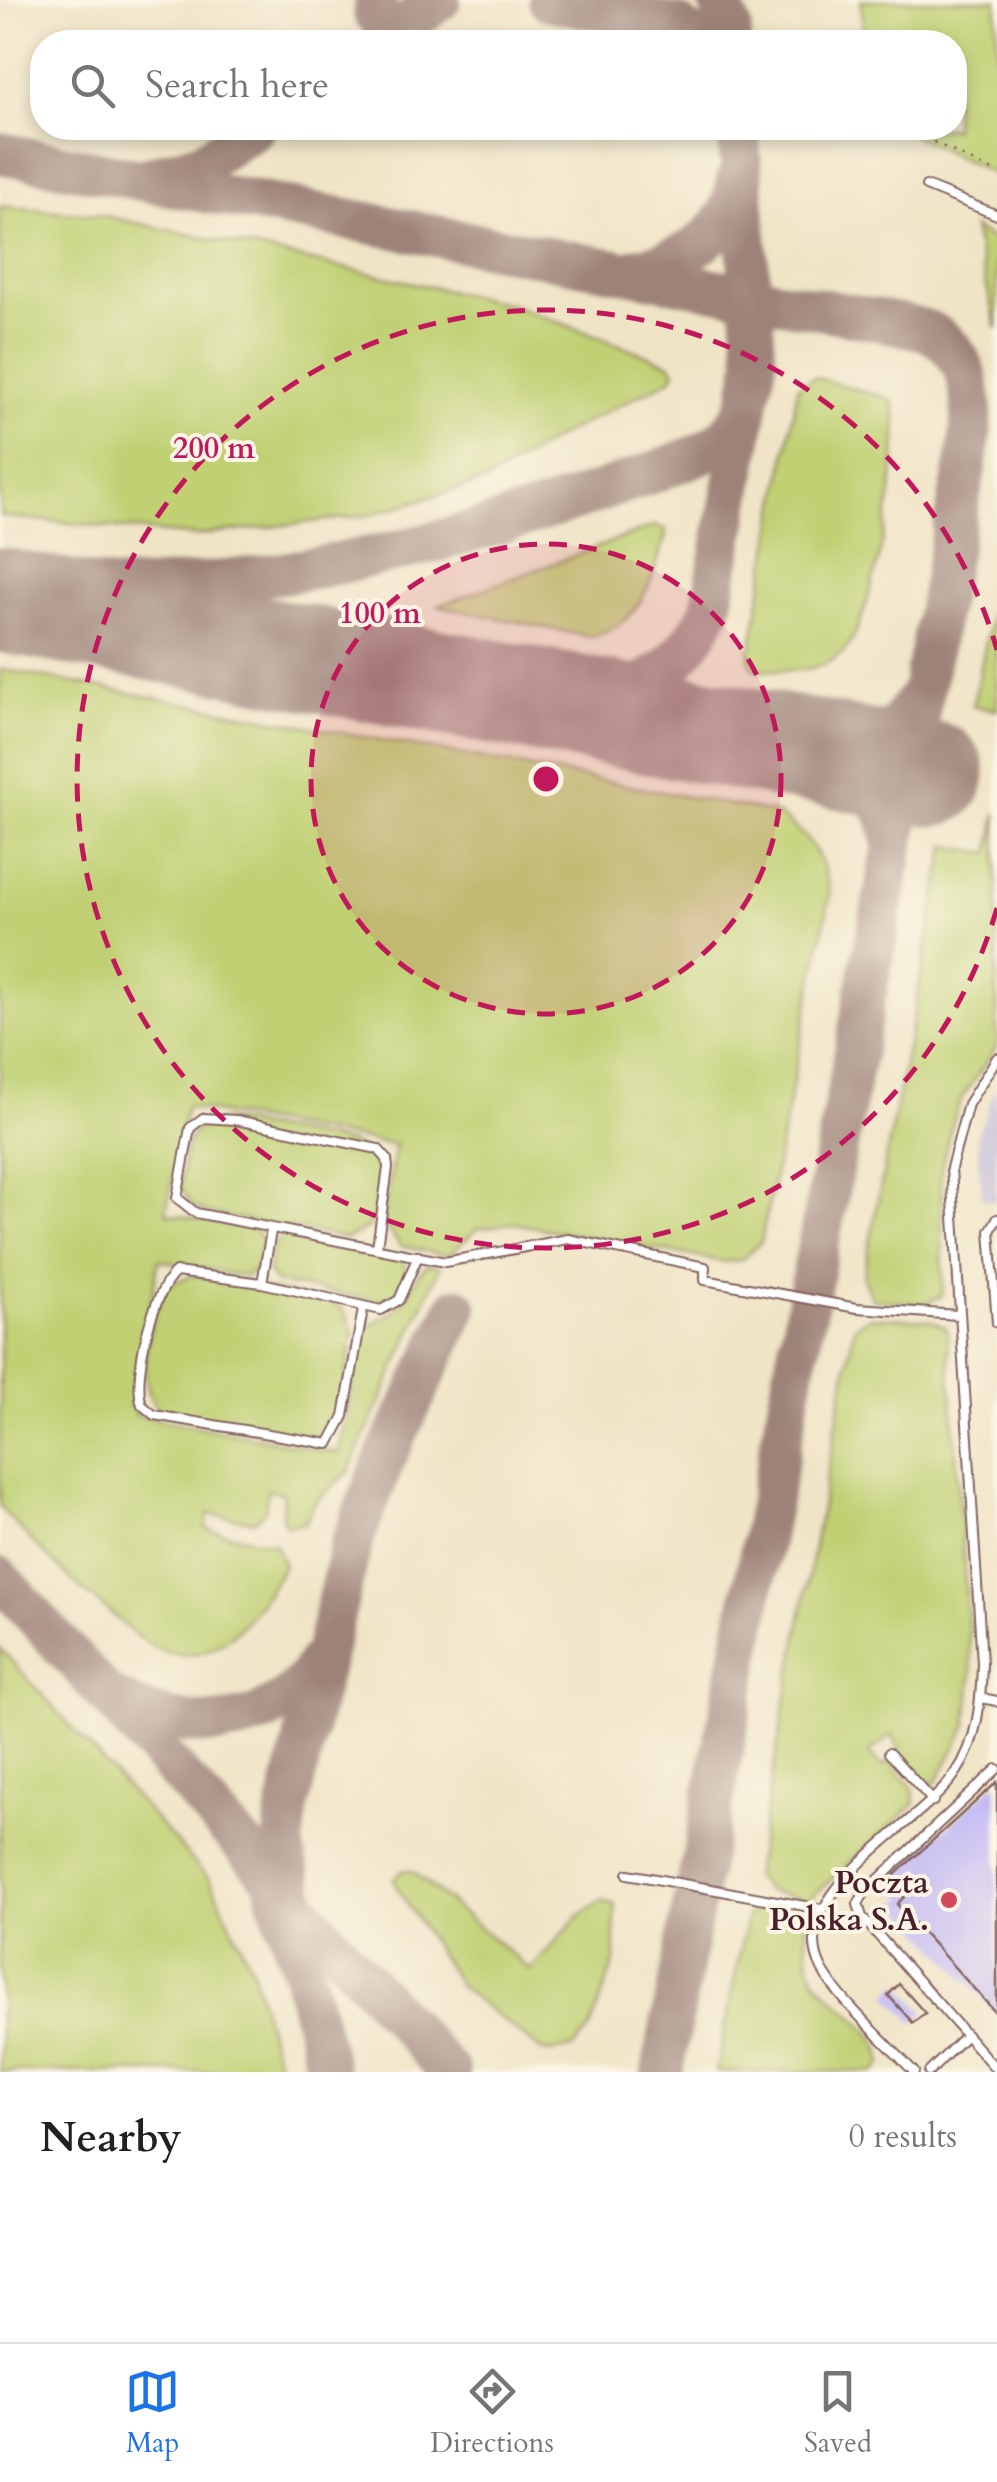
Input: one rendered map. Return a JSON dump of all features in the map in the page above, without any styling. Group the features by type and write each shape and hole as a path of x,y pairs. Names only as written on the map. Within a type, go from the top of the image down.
{"lane":[{"path":"926,186 997,215"},
{"path":"914,2072 821,1968 816,1944 822,1908 842,1881 933,1801 958,1771 969,1749 981,1698 951,1168 968,1104 997,1058"},
{"path":"376,1247 388,1168 388,1158 378,1148 236,1120 195,1121 186,1136 177,1187 181,1206 271,1230 446,1262 568,1240 705,1267 705,1280 809,1300 958,1315"},
{"path":"997,1219 990,1231 997,1323"},
{"path":"262,1284 271,1230"},
{"path":"363,1308 344,1416 330,1444 258,1435 146,1410 139,1386 162,1285 176,1272 262,1284 381,1310 399,1300 418,1256"},
{"path":"981,1698 997,1701"},
{"path":"889,1753 933,1801"},
{"path":"997,1769 865,1892 858,1904 862,1917 997,2070"},
{"path":"628,1874 822,1908"},
{"path":"929,2072 966,2035"}],"path":[{"path":"929,140 997,173"}],"shaded area":[{"path":"997,1085 997,1201 982,1199 977,1136"}],"green space":[{"path":"861,0 997,0 997,176 923,140 967,140 967,30 863,30"},
{"path":"0,206 100,215 510,304 671,364 675,371 671,379 563,434 486,481 369,515 195,536 0,516"},
{"path":"973,228 997,242 997,329"},
{"path":"814,377 888,398 893,403 895,454 876,571 854,635 843,652 813,668 754,669 749,660 798,386"},
{"path":"654,526 665,528 666,535 649,584 634,611 609,631 591,637 438,606"},
{"path":"997,586 997,710 973,706"},
{"path":"0,669 775,813 798,830 813,848 830,896 761,1242 741,1260 725,1262 513,1223 477,1229 448,1256 400,1246 383,1222 395,1145 186,1107 166,1213 255,1230 262,1240 257,1267 246,1277 159,1260 131,1405 136,1406 135,1415 339,1453 362,1335 401,1305 423,1269 429,1264 440,1267 349,1472 315,1502 305,1523 287,1526 282,1519 283,1493 268,1490 265,1511 254,1521 208,1514 206,1529 275,1544 284,1565 250,1616 236,1631 203,1652 183,1655 147,1644 64,1573 0,1507"},
{"path":"997,813 997,1046 960,1101 941,1169 943,1295 924,1304 872,1299 863,1278 946,846 990,853"},
{"path":"225,1120 352,1143 381,1163 374,1218 369,1227 347,1239 207,1213 192,1206 180,1186 186,1145 196,1129"},
{"path":"285,1235 402,1258 407,1274 398,1292 382,1302 275,1282 268,1271 273,1244"},
{"path":"195,1275 331,1302 345,1312 354,1333 338,1420 330,1429 316,1437 298,1439 159,1411 147,1384 150,1330 167,1284"},
{"path":"869,1317 930,1320 947,1328 972,1676 967,1725 936,1783 923,1783 903,1760 893,1734 869,1753 881,1766 890,1762 913,1788 915,1804 809,1900 767,1891 754,1876 854,1327"},
{"path":"0,1648 210,1880 252,1969 280,2072 0,2072"},
{"path":"404,1870 414,1872 530,1970 579,1916 602,1900 615,1905 615,1960 590,2029 573,2048 541,2050 460,1987 395,1884 394,1878"},
{"path":"763,1905 802,1914 814,1976 874,2038 882,2062 875,2072 716,2072 747,1916"}],"building":[{"name":"Poczta Polska S.A.","path":"997,1782 997,2014 897,1904 904,1897 889,1880"},
{"path":"899,1984 925,2013 913,2023 888,1995"}],"taxiway":[{"path":"374,13 376,0"},
{"path":"398,30 440,0"},
{"path":"549,0 676,25 684,30"},
{"path":"718,0 731,30"},
{"path":"146,178 202,162 236,140"},
{"path":"568,706 614,696 653,677 686,649 711,609 756,362 739,140"},
{"path":"0,153 899,324 930,332 950,347 963,367 970,391 971,416 965,469 662,2072"},
{"path":"638,268 674,258 704,241 726,215 737,180"},
{"path":"0,589 91,590 181,585 269,575 442,540 613,487 698,455 728,434 748,404"},
{"path":"893,843 880,801 864,781 828,755 889,736 918,698"},
{"path":"296,1900 283,1847 287,1811 351,1545 384,1461 457,1308"},
{"path":"0,1578 449,2072"},
{"path":"117,1700 171,1720 227,1723 253,1717 277,1705 299,1687 317,1663"},
{"path":"277,1896 301,1965 328,2072"}],"runway":[{"path":"0,600 933,774"}],"place":[{"name":"Poczta Polska S.A.","path":"949,1900"}]}
